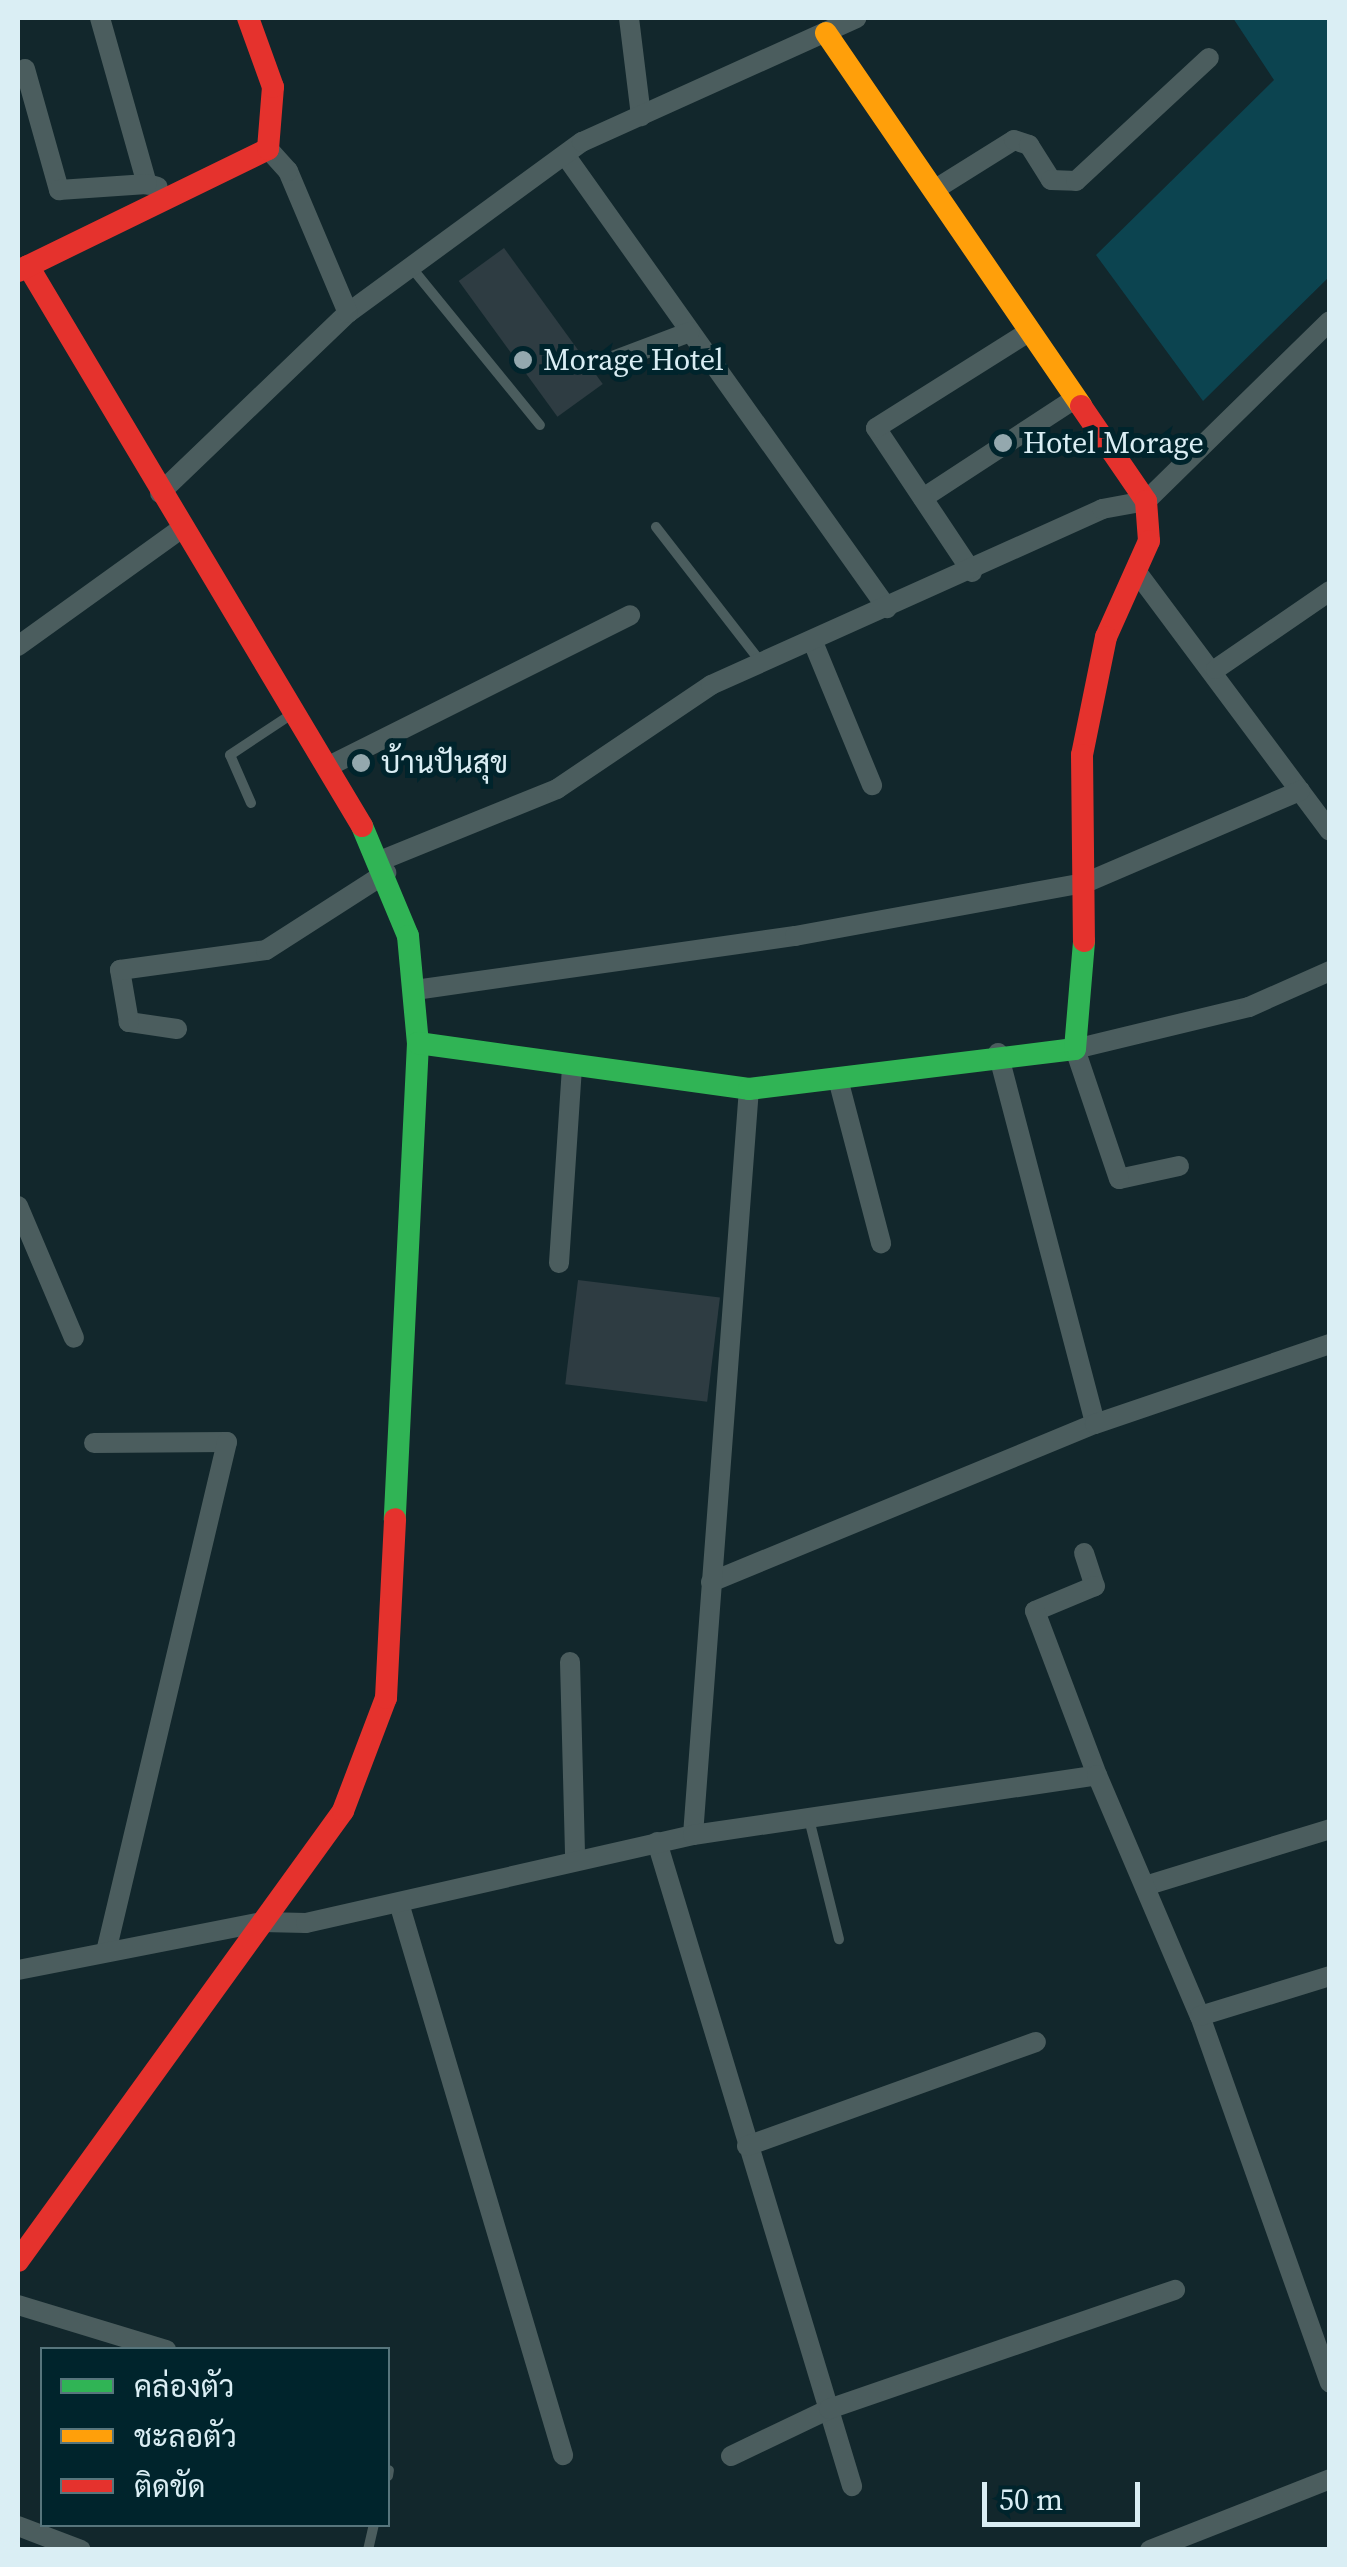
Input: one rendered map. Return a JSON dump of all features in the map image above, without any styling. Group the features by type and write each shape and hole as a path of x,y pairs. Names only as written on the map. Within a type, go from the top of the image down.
{"street":[{"path":"100,18 147,184"},
{"path":"248,18 273,87 268,149 288,172 348,313"},
{"path":"629,18 641,116"},
{"path":"160,493 348,313 409,264 565,155 856,18"},
{"path":"826,33 1146,501 1149,542 1106,637 1082,755 1085,883 1075,1049 1119,1180 1178,1166"},
{"path":"934,190 1014,140 1029,145 1051,180 1076,181 1208,58"},
{"path":"26,69 59,190 147,184 180,192"},
{"path":"18,2261 342,1811 371,1754 386,1698 418,1043 408,936 384,867 327,768 23,268 268,149"},
{"path":"565,155 887,608"},
{"path":"177,1029 129,1022 120,970 266,950 384,867 556,789 711,685 764,666 1102,509 1146,501 1330,321"},
{"path":"972,572 876,428 1030,331"},
{"path":"610,362 690,332"},
{"path":"922,498 1076,398"},
{"path":"18,646 180,529"},
{"path":"1136,572 1216,669 1330,831"},
{"path":"1216,669 1330,591"},
{"path":"327,768 630,616"},
{"path":"813,642 872,785"},
{"path":"415,990 795,936 1085,883 1300,791"},
{"path":"418,1043 750,1090 998,1054 1075,1049 1249,1008 1330,971"},
{"path":"998,1054 1095,1424"},
{"path":"559,1262 572,1065"},
{"path":"838,1079 882,1243"},
{"path":"693,1834 750,1090"},
{"path":"18,1206 74,1338"},
{"path":"711,1582 1095,1424 1330,1344"},
{"path":"94,1443 228,1442 106,1952"},
{"path":"1084,1554 1096,1586 1034,1611 1097,1775 1200,2016 1330,2383"},
{"path":"570,1662 575,1858"},
{"path":"18,1970 262,1922 306,1922 693,1834 1097,1775"},
{"path":"1145,1886 1330,1829"},
{"path":"657,1842 852,2486"},
{"path":"399,1903 563,2455"},
{"path":"1200,2016 1330,1976"},
{"path":"746,2146 1036,2042"},
{"path":"731,2456 829,2409 1175,2290"},
{"path":"18,2305 156,2347"},
{"path":"1150,2550 1174,2544 1330,2480"},
{"path":"18,2526 81,2550"}],"lane":[{"path":"409,264 540,424"},
{"path":"656,527 764,666"},
{"path":"251,803 230,756 293,714"},
{"path":"809,1818 839,1939"}],"shaded area":[{"path":"1233,18 1329,18 1329,277 1203,401 1096,255 1274,80"}],"building":[{"path":"504,248 603,384 557,417 459,281"},
{"path":"578,1280 720,1297 707,1402 565,1384"}],"traffic: fast":[{"path":"362,826 408,936 418,1043 395,1519"},
{"path":"418,1043 749,1089 1075,1049 1084,941"}],"traffic: slow":[{"path":"826,33 1081,406"}],"traffic: jam":[{"path":"18,271 268,149 273,87 248,18"},
{"path":"28,266 362,826"},
{"path":"1081,406 1146,501 1149,541 1106,637 1082,755 1084,941"},
{"path":"18,2261 343,1811 386,1698 395,1519"}],"place":[{"name":"Morage Hotel","path":"523,360"},
{"name":"Hotel Morage","path":"1003,443"},
{"name":"บ้านปันสุข","path":"361,763"}]}
